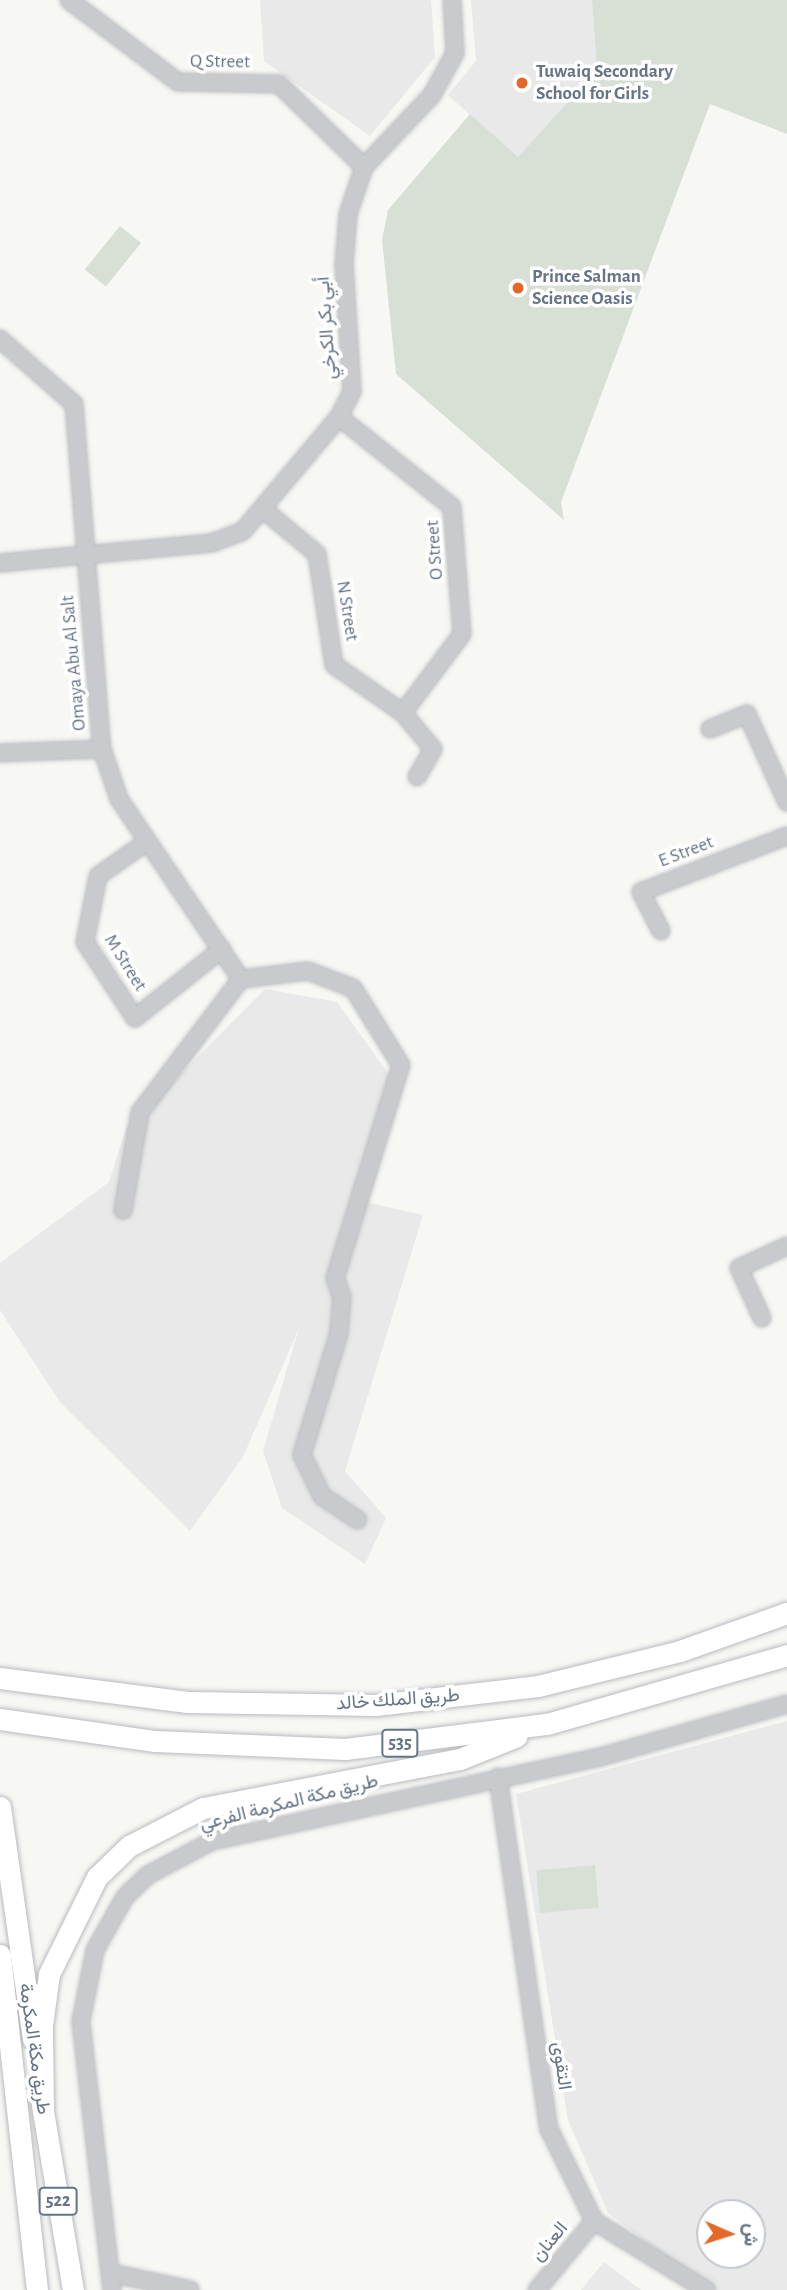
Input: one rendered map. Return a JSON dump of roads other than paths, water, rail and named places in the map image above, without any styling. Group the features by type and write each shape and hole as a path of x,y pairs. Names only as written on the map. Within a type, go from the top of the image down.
{"highway":[{"name":"طريق الملك خالد","path":"10,1680 187,1702 376,1705 538,1686 680,1651 787,1613"},
{"name":"535","path":"2,1720 155,1741 345,1749 547,1724 787,1656"},
{"path":"43,2111 42,2025 49,1974 97,1877 129,1846 202,1808 460,1759 547,1724"},
{"name":"طريق مكة المكرمة","path":"0,1807 43,2111 73,2290"},
{"name":"طريق مكة المكرمة","path":"0,1955 7,2059 37,2290"},
{"path":"0,2023 7,2059"}],"street":[{"name":"Q Street","path":"69,0 178,82 279,84 364,167"},
{"name":"أبي بكر الكرخي","path":"0,563 212,543 243,531 264,510 339,418 352,391 344,265 348,214 364,167 432,95 456,53 452,0"},
{"name":"Omaya Abu Al Salt","path":"0,341 74,404 102,749 119,799 145,844 241,979"},
{"name":"O Street","path":"339,418 452,507 462,634 403,713"},
{"name":"N Street","path":"264,510 317,554 334,665 403,713 433,749 417,777"},
{"path":"710,729 747,714 787,802"},
{"path":"0,753 102,749"},
{"name":"E Street","path":"661,932 641,891 787,836"},
{"name":"M Street","path":"145,844 98,876 85,942 135,1018 222,949"},
{"path":"123,1210 140,1112 241,979 308,971 353,988 401,1065 335,1278 342,1297 339,1333 302,1455 322,1496 358,1520"},
{"path":"762,1318 739,1268 787,1247"},
{"name":"طريق مكة المكرمة الفرعي","path":"112,2290 81,2021 95,1950 125,1897 148,1875 212,1841 705,1731 787,1704"},
{"name":"التقوى","path":"498,1777 549,2129 594,2221"},
{"path":"594,2221 706,2290"},
{"name":"العنان","path":"537,2290 594,2221"},
{"path":"111,2273 190,2290"}],"place":[{"name":"Tuwaiq Secondary School for Girls","path":"522,83"},
{"name":"Prince Salman Science Oasis","path":"518,288"}]}
